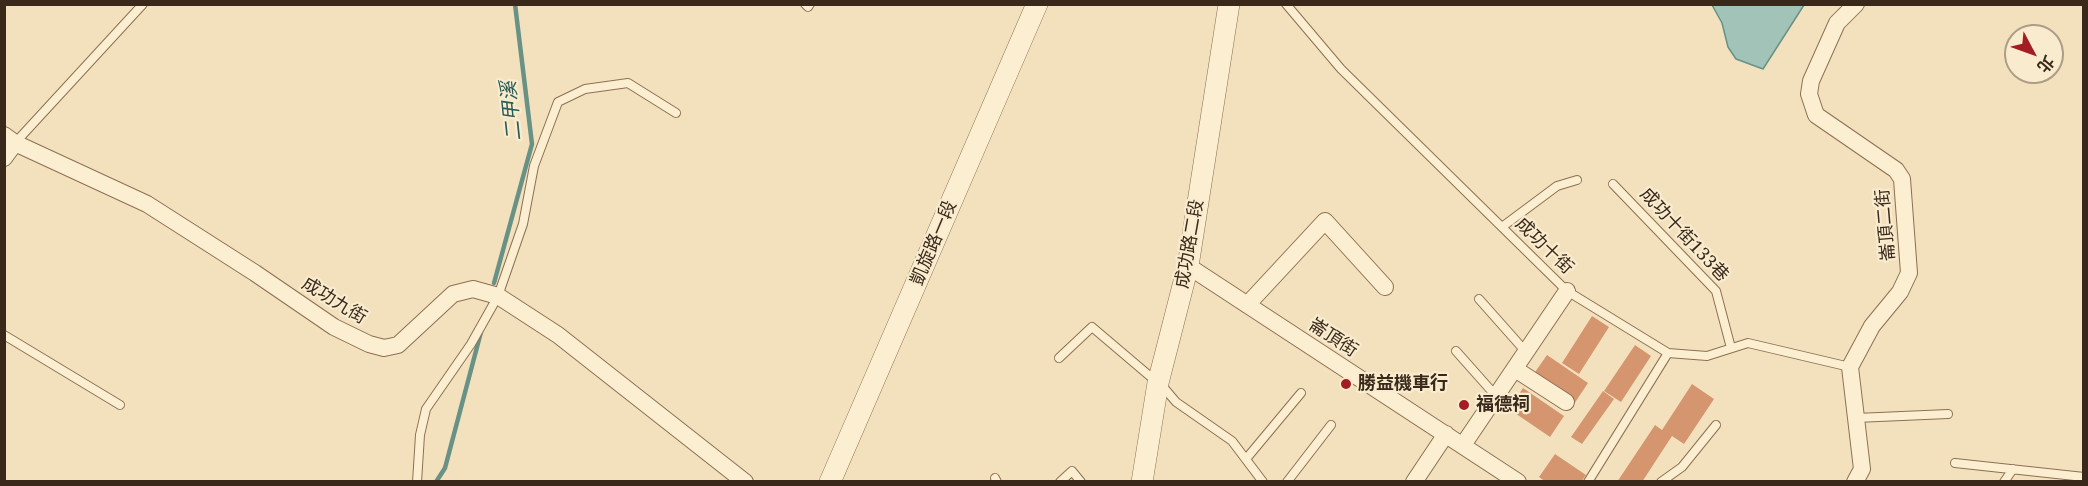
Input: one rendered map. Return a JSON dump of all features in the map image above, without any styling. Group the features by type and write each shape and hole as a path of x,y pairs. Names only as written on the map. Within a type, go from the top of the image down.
{"street":[{"name":"凱旋路一段","path":"830,482 1037,4"},
{"name":"成功路二段","path":"1142,482 1158,383 1188,266 1229,4"},
{"name":"崙頂二街","path":"1850,367 1872,326 1900,292 1909,273 1902,179 1896,170 1816,115 1809,94 1812,81 1837,23 1856,4"},
{"path":"4,158 10,139"},
{"name":"成功九街","path":"10,139 147,204 334,327 369,344 384,348 398,345 453,294 473,289 498,296 558,335 745,482"},
{"path":"1247,305 1325,221 1385,287"},
{"name":"崙頂街","path":"1188,266 1516,481"},
{"path":"1463,446 1567,291"},
{"path":"1850,367 1862,469 1855,482"},
{"path":"1515,369 1566,402"},
{"path":"1414,482 1446,434"}],"lane":[{"path":"10,139 143,4"},
{"name":"成功十街","path":"1286,4 1341,69 1567,291 1668,352 1707,356 1748,343 1850,367"},
{"path":"417,482 420,435 426,409 471,344 498,296 523,224 534,166 558,102 585,89 628,83 676,113"},
{"path":"1502,227 1557,186 1576,180"},
{"name":"成功十街133巷","path":"1613,184 1716,291 1731,348"},
{"path":"1479,299 1526,352"},
{"path":"1059,358 1092,327 1158,383 1176,402 1232,441 1263,482"},
{"path":"4,335 120,405"},
{"path":"1456,351 1496,396"},
{"path":"1588,482 1668,352"},
{"path":"1246,459 1301,393"},
{"path":"1856,418 1948,414"},
{"path":"1287,482 1331,425"},
{"path":"1660,482 1682,467 1716,425"},
{"path":"1955,463 2084,477"},
{"path":"2004,482 2013,469"},
{"path":"1060,482 1072,471 1081,482"}],"water":[{"path":"1712,5 1804,5 1763,69 1736,59 1728,47 1722,23"}],"building":[{"path":"1592,316 1609,327 1579,374 1562,363"},
{"path":"1635,345 1651,356 1621,402 1604,391"},
{"path":"1547,355 1588,383 1574,404 1533,375"},
{"path":"1692,384 1714,399 1684,444 1672,436 1642,482 1617,482 1655,425 1662,430"},
{"path":"1523,388 1564,416 1550,437 1509,409"},
{"path":"1603,391 1614,399 1582,444 1571,437"},
{"path":"1555,454 1586,475 1581,482 1546,482 1539,477"}],"waterway":[{"name":"二甲溪","path":"494,283 532,144 515,4"},
{"name":"二甲溪","path":"436,482 445,468 481,332"}],"place":[{"name":"勝益機車行","path":"1346,384"},
{"name":"福德祠","path":"1464,405"}]}
